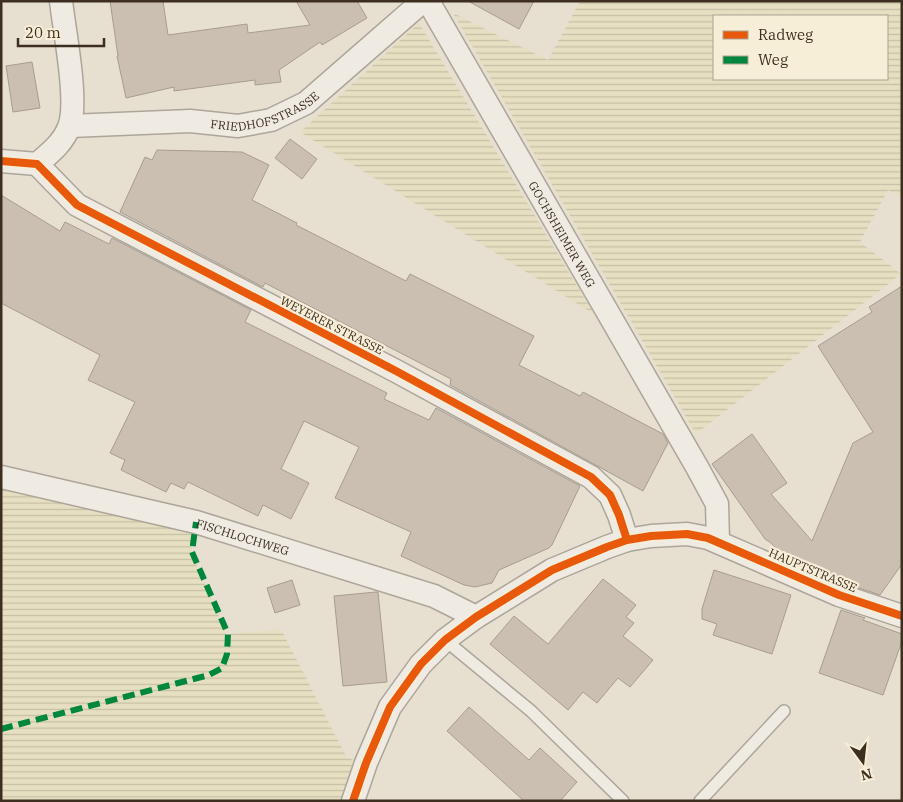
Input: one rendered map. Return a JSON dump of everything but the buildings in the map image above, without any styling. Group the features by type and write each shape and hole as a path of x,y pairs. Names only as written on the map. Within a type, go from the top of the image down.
{"street":[{"path":"1,161 37,163 56,148 70,126 73,100 61,1"},
{"name":"FRIEDHOFSTRASSE","path":"70,126 190,121 238,126 271,120 306,103 423,1"},
{"name":"GOCHSHEIMER WEG","path":"428,1 717,504 718,542"},
{"name":"WEYERER STRASSE","path":"37,163 77,205 396,371 591,477 610,495 628,540"},
{"name":"FISCHLOCHWEG","path":"1,477 196,522 434,596 476,617"},
{"name":"HAUPTSTRASSE","path":"353,801 366,763 390,707 421,664 445,640 476,617 552,570 628,540 651,536 686,534 718,542 839,595 902,616"}],"lane":[{"path":"445,640 531,711 623,801"},
{"path":"700,801 784,710"}],"shaded area":[{"path":"580,1 902,1 902,197 888,190 860,242 901,274 696,434 453,13 548,60"},
{"path":"419,23 594,314 300,132"},
{"path":"1,477 196,522 191,552 227,635 226,654 222,667 209,674 160,688 209,675 222,668 227,653 228,634 281,629 347,758 365,763 353,801 1,801"}],"marked path":[{"path":"1,729 209,675 222,668 227,654 228,634 192,552 196,522"}],"cycle path":[{"path":"1,161 37,164 77,205 396,371 591,477 610,495 627,540"},
{"path":"353,801 366,763 390,707 421,664 445,640 476,617 552,570 627,540 651,536 687,534 708,538 839,595 902,616"}]}
